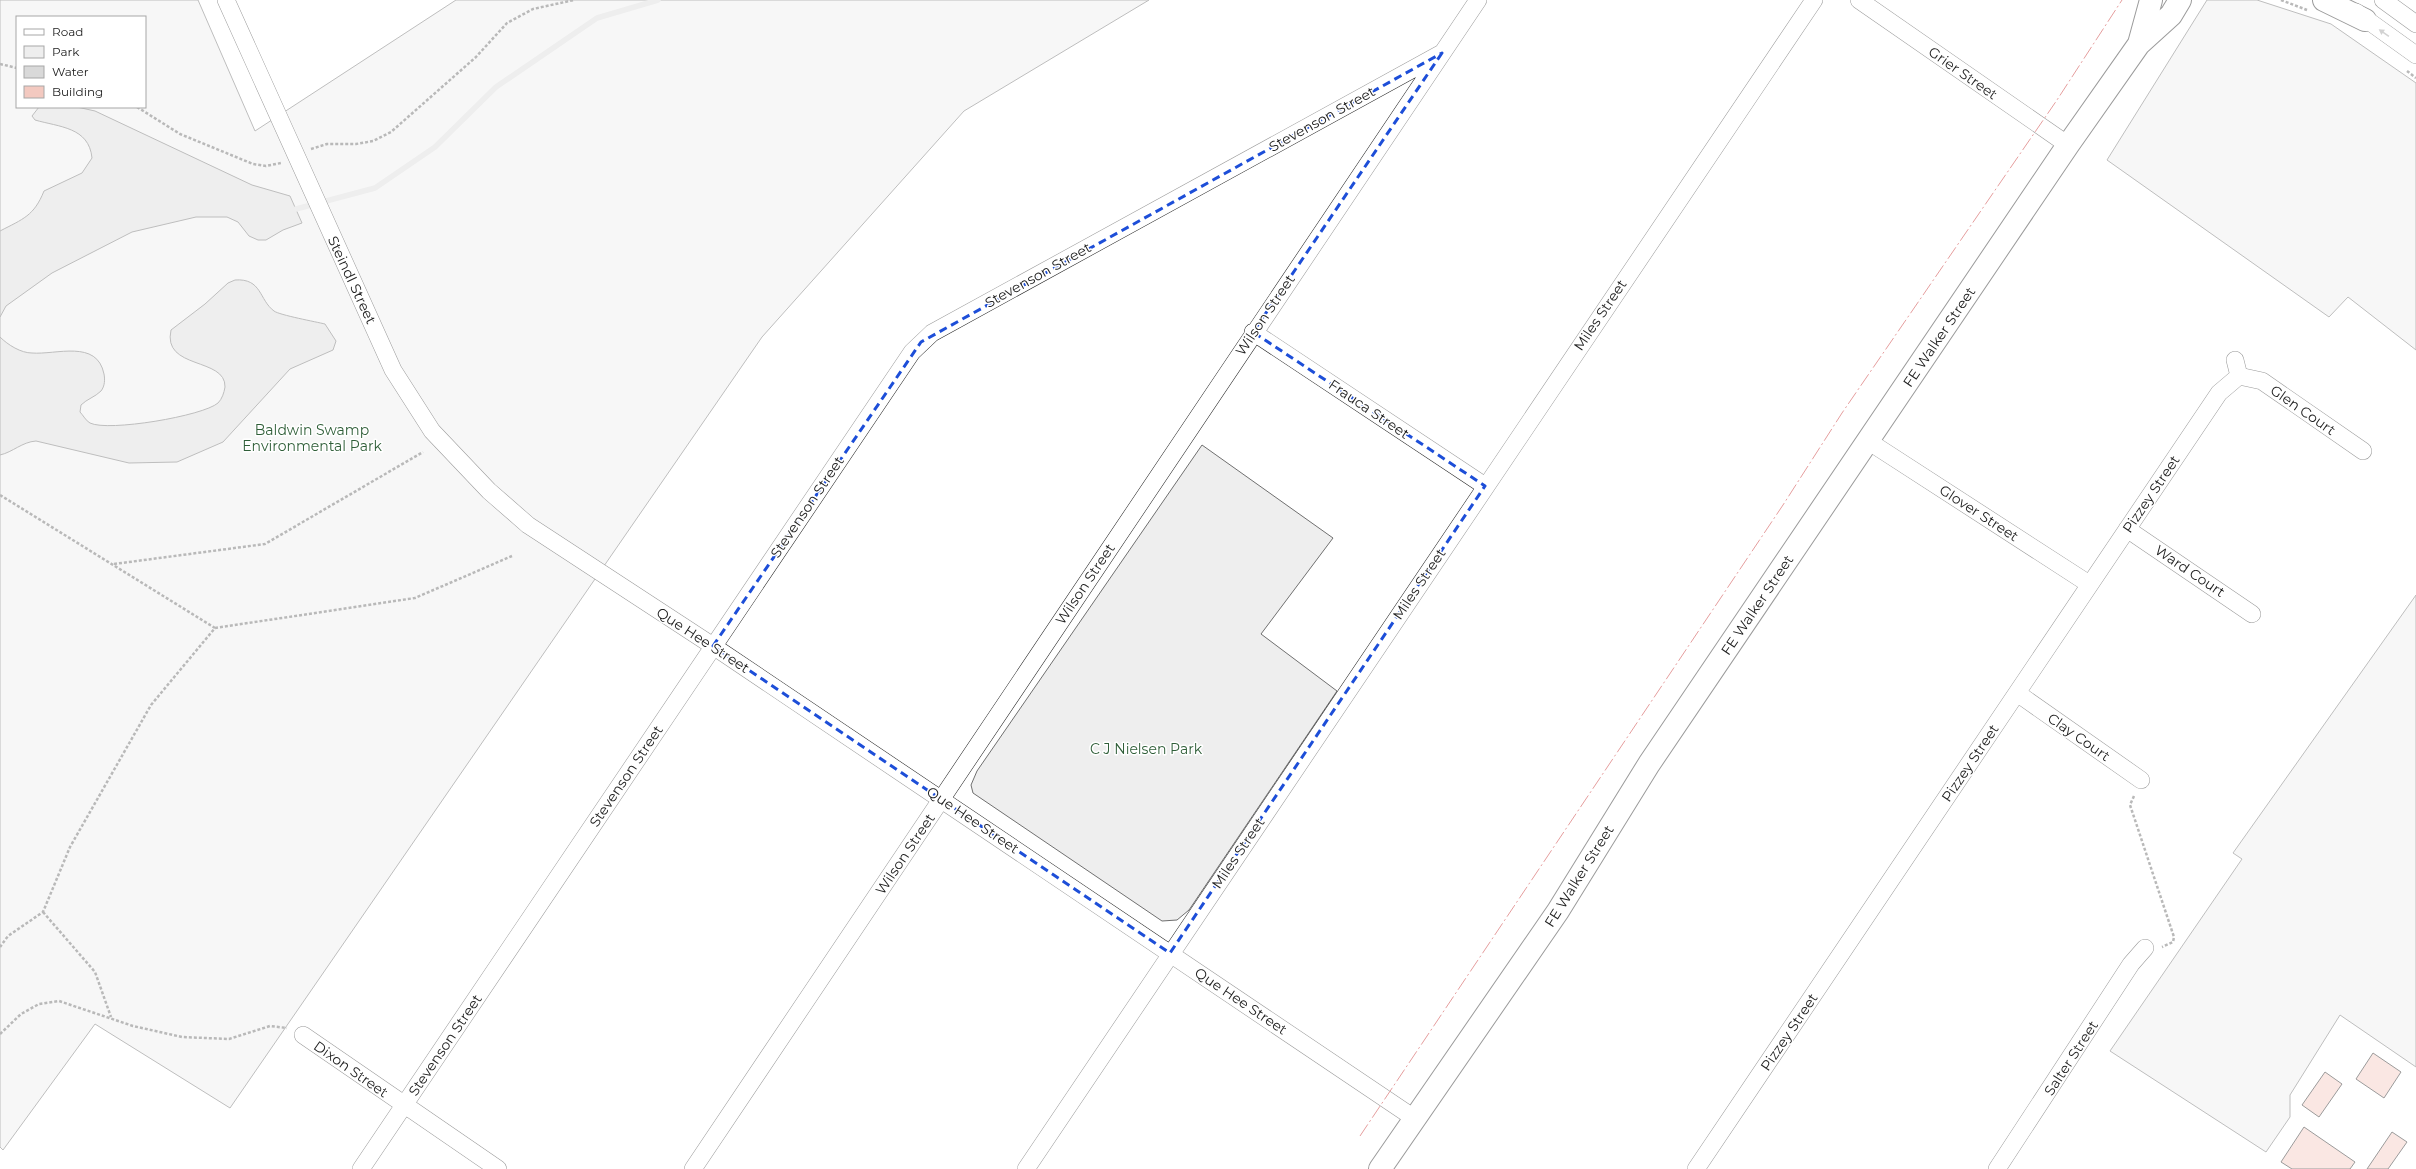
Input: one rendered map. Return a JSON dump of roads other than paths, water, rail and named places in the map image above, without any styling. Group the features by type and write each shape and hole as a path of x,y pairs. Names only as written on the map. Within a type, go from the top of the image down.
{"main road":[{"name":"FE Walker Street","path":"2139,44 2152,0"},
{"name":"FE Walker Street","path":"1380,1169 1558,911 1649,764 2068,146 2139,44 2171,14 2180,0"},
{"path":"2324,0 2364,20"}],"street":[{"name":"Steindl Street","path":"226,0 393,370 432,431 489,491 528,525"},
{"name":"Wilson Street","path":"693,1169 942,799 1253,332 1478,0"},
{"name":"Miles Street","path":"1026,1169 1170,953 1814,0"},
{"name":"Grier Street","path":"1859,0 2068,146"},
{"path":"2342,0 2364,20 2416,55"},
{"path":"2383,0 2416,24"},
{"name":"Stevenson Street","path":"361,1169 912,352 921,342 939,330 1442,53"},
{"name":"Frauca Street","path":"1253,332 1485,486"},
{"path":"2235,360 2239,376"},
{"name":"Glen Court","path":"2239,376 2262,381 2364,452"},
{"name":"Pizzey Street","path":"1696,1169 2089,584 2220,393 2239,376"},
{"name":"Glover Street","path":"1868,441 2089,584"},
{"name":"Que Hee Street","path":"528,525 713,646 942,799 1414,1118"},
{"name":"Ward Court","path":"2127,529 2252,614"},
{"name":"Clay Court","path":"2017,693 2142,780"},
{"name":"Salter Street","path":"1997,1169 2131,964 2145,948"},
{"name":"Dixon Street","path":"303,1035 404,1106 498,1169"}],"water":[{"path":"38,108 82,108 95,111 252,185 290,196 302,223 283,230 266,240 258,240 249,236 238,222 227,217 196,217 132,232 52,273 6,306 0,317 0,231 27,216 36,206 44,191 82,173 92,158 90,148 79,134 63,127 35,120 32,116"},
{"path":"235,280 250,282 259,291 269,306 277,313 325,324 336,341 333,350 290,369 223,442 177,462 129,463 36,441 26,443 0,455 0,337 7,343 23,352 42,353 74,351 93,356 100,363 105,380 101,391 81,405 80,412 90,423 115,426 155,421 194,413 209,408 221,400 225,387 223,378 216,371 184,358 176,352 171,343 171,330 205,304 228,283"}],"waterway":[{"path":"296,209 375,188 435,147 496,87 597,18 658,0"}],"park label":[{"name":"Baldwin Swamp Environmental Park","path":"312,438"},
{"name":"C J Nielsen Park","path":"1146,749"}]}
